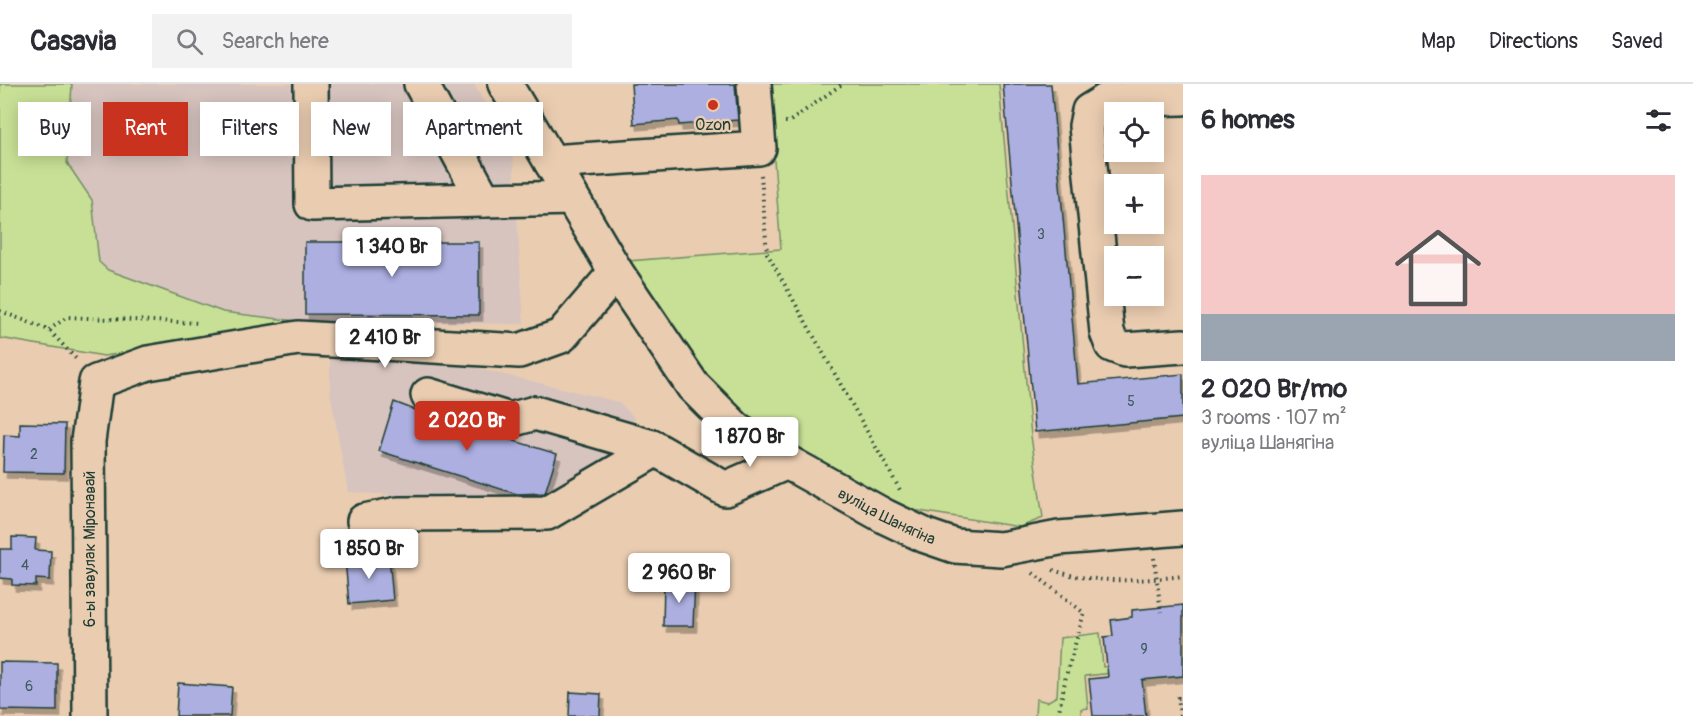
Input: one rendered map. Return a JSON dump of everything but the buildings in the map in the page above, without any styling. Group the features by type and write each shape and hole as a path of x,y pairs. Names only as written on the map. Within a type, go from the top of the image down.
{"street":[{"path":"311,84 312,204 572,198"},
{"path":"421,84 484,200"},
{"name":"вуліца Шанягіна","path":"505,84 616,272 693,386 736,429 787,462 886,517 926,536 955,546 1001,549 1059,538 1183,528"},
{"path":"551,162 758,137 754,84"},
{"path":"1183,98 1107,100 1089,111 1086,126 1107,332 1112,345 1125,350 1183,346"},
{"path":"96,382 148,363 298,338 519,351 561,336 616,272"},
{"name":"6-ы завулак Міронавай","path":"90,716 88,441 96,382"},
{"path":"428,395 510,420 535,413 652,447 725,489 787,462"},
{"path":"364,521 398,514 547,513 646,455 652,447"}],"path":[{"path":"842,84 789,122 758,137 767,253 904,495"},
{"path":"0,311 49,330 96,382"},
{"path":"49,330 67,317 206,323"},
{"path":"1151,531 1161,612"},
{"path":"1001,549 1084,613 1066,676 1058,716"},
{"path":"1180,716 1178,698 1183,698"}],"shaded area":[{"path":"72,84 474,84 484,102 403,102 403,156 513,156 524,324 296,321 223,312 108,270 99,262 92,200 67,163 67,156 91,156 91,102 71,102"},
{"path":"330,354 468,366 619,402 635,418 626,452 543,506 348,492 330,392"}],"green space":[{"path":"0,84 72,84 71,102 18,102 18,156 67,156 67,163 92,200 99,262 108,270 223,312 296,321 228,337 104,356 0,338"},
{"path":"768,84 999,84 1031,436 1043,518 1020,527 913,510 798,453 746,420 702,375 628,261 781,249"},
{"path":"1100,633 1103,667 1112,666 1113,673 1085,676 1088,708 1081,709 1081,716 1035,716 1036,699 1047,702 1057,696 1060,638"}],"place":[{"name":"Ozon","path":"713,105"}]}
